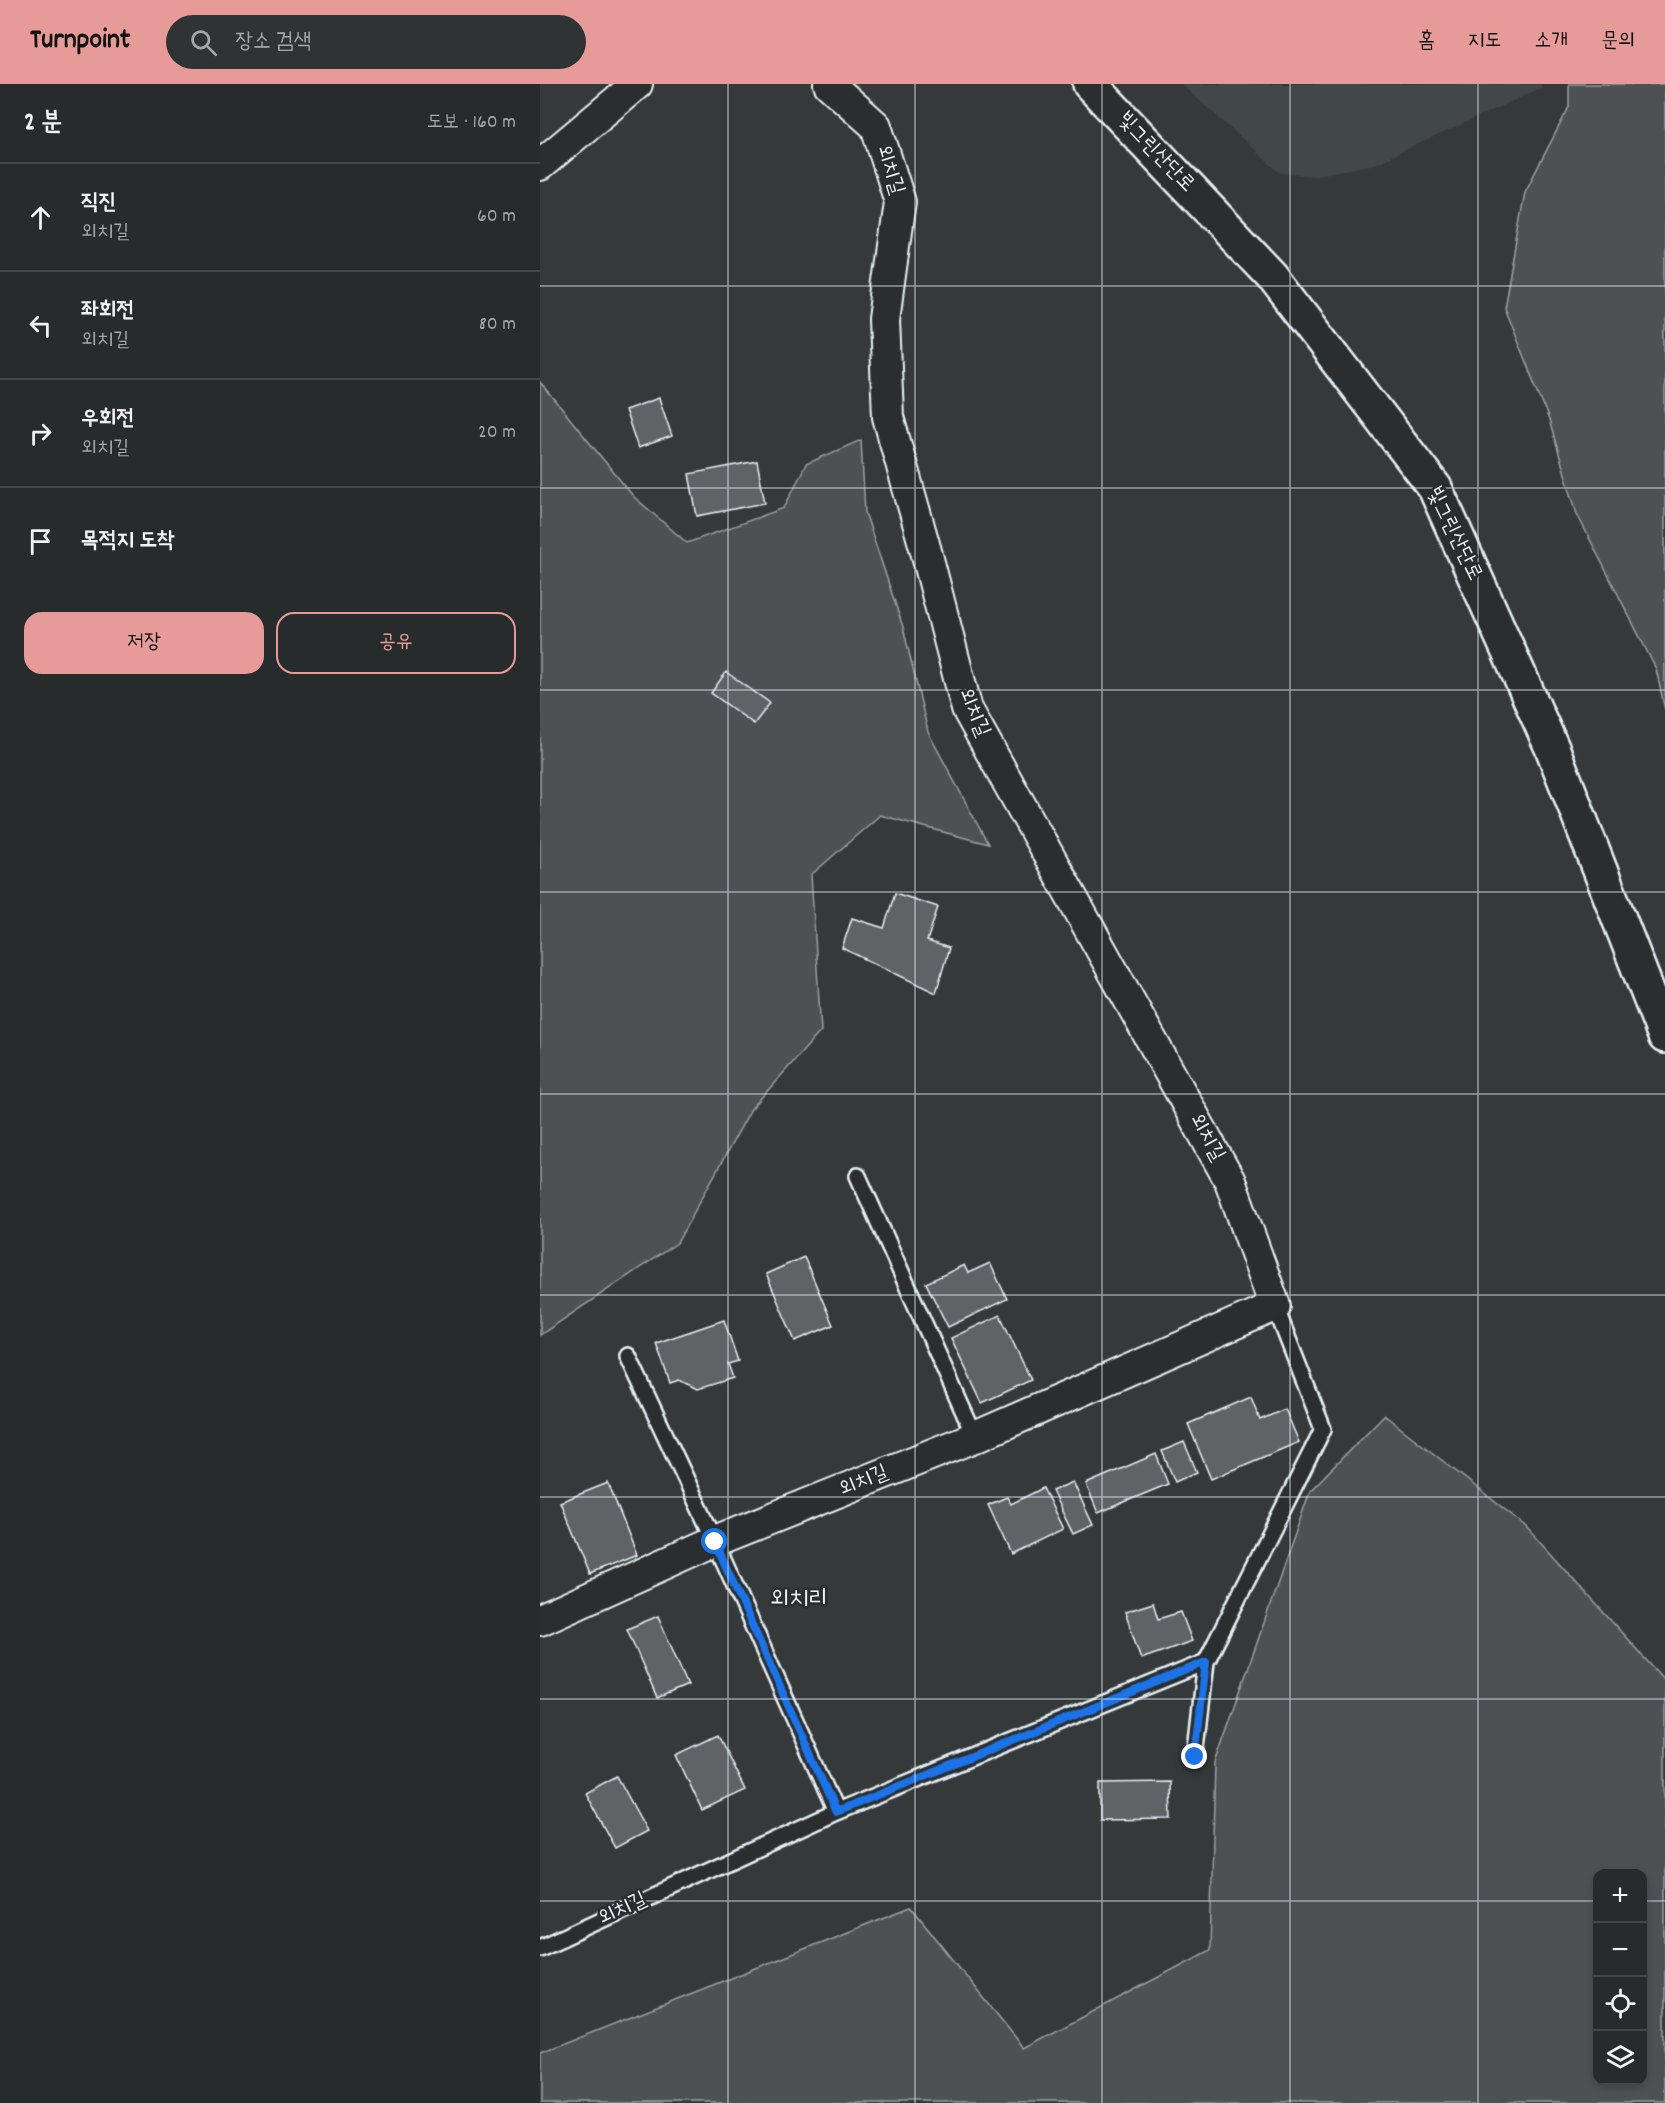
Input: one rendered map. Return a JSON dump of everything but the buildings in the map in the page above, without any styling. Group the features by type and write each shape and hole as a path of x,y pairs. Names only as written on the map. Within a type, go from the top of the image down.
{"street":[{"path":"540,165 637,84"},
{"name":"외치길","path":"540,1620 715,1542 975,1437 1275,1306 1230,1181 967,709 888,417 884,319 900,202 876,126 829,84"},
{"name":"빛그린산단로","path":"1090,84 1272,276 1434,489 1553,750 1665,1036"}],"lane":[{"path":"858,1176 975,1437"},
{"name":"외치길","path":"1195,1757 1206,1662 1323,1429 1275,1306"},
{"path":"628,1356 715,1542 836,1812"},
{"name":"외치길","path":"540,1948 836,1812 1206,1662"}],"shaded area":[{"path":"1181,84 1541,84 1541,88 1375,164 1313,176 1280,173"},
{"path":"1569,84 1665,84 1665,710 1656,669 1577,514 1549,420 1504,307 1525,192 1569,107"},
{"path":"540,382 633,496 687,543 784,508 806,464 861,440 865,512 903,627 928,732 988,844 880,815 811,875 821,1031 751,1109 677,1243 540,1335"},
{"path":"1384,1415 1526,1526 1665,1681 1665,2103 540,2103 540,2053 911,1907 1024,2048 1210,1950 1215,1763 1310,1491"}],"district":[{"name":"외치리","path":"799,1600"}],"route":[{"path":"715,1542 836,1812 1206,1662 1195,1757"}]}
